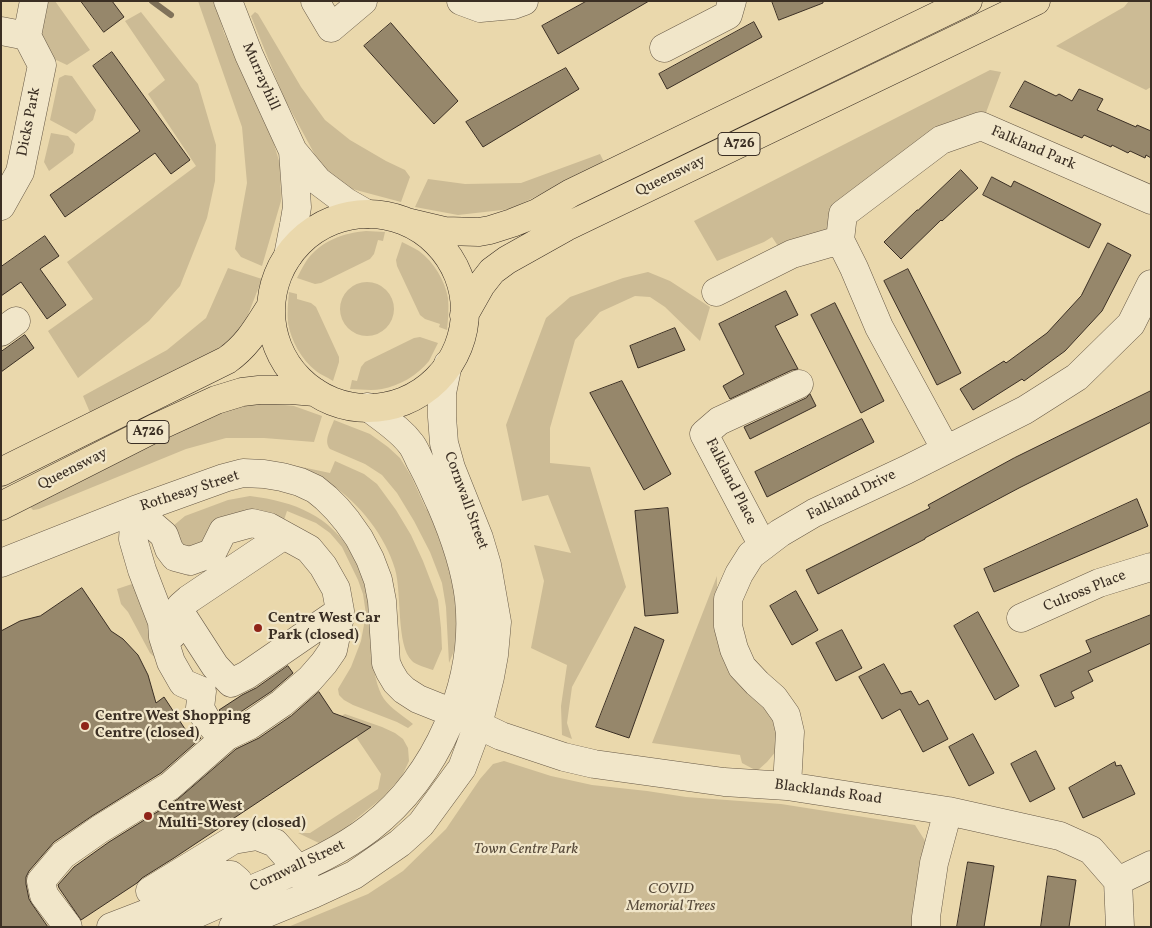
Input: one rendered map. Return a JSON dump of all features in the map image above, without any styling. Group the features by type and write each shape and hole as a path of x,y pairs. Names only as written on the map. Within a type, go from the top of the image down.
{"highway":[{"name":"Queensway","path":"418,227 445,232 479,232 512,223 537,213 571,193 968,1"},
{"name":"Queensway","path":"464,315 481,285 492,271 507,260 566,228 1036,1"},
{"name":"A726","path":"373,214 386,216 418,227 441,248 460,280 464,297 464,315 460,338 448,364 438,377 419,393 397,403 368,408 325,398 308,389 291,370 275,341 271,303 275,283 288,256 304,238 324,225 347,217 373,214"},
{"name":"Queensway","path":"1,472 227,360 248,342 271,303"},
{"name":"Queensway","path":"1,506 216,400 242,392 308,389"}],"street":[{"path":"1,31 28,36 34,1"},
{"name":"Murrayhill","path":"228,1 249,55 293,151 318,181 346,202 373,214"},
{"path":"315,1 331,28 364,1"},
{"path":"461,1 480,8 513,5 524,1"},
{"path":"664,48 728,16 732,1"},
{"name":"Dicks Park","path":"1,206 20,172 42,64 28,36"},
{"name":"Falkland Park","path":"840,240 843,214 941,140 981,126 1151,200"},
{"name":"Murrayhill","path":"288,256 297,207 293,151"},
{"path":"716,292 792,254 840,240 879,327 946,450"},
{"name":"Falkland Drive","path":"788,786 790,732 786,715 774,698 757,684 742,667 734,649 728,626 728,599 739,574 751,555 780,533 814,513 1025,410 1077,378 1131,324 1151,284"},
{"name":"Cornwall Street","path":"243,922 313,894 362,870 400,843 420,824 462,768 478,725 490,677 497,622 482,547 444,443 442,393 448,364"},
{"name":"Falkland Place","path":"763,546 704,434 719,421 799,384"},
{"name":"Cornwall Street","path":"167,927 237,884 298,869 350,843 371,828 390,811 424,770 453,712 465,672 469,649 469,600 460,554 430,480 412,444 399,431 368,408"},
{"name":"Rothesay Street","path":"1,563 135,510 224,478 243,474 264,474 300,482 326,498 347,521 370,559 378,580 382,601 386,663 396,682 418,699 453,712 478,725"},
{"path":"68,927 44,895 41,881 63,855 100,829 170,786 228,736 250,725 282,703 324,663 333,650 339,621 340,611 336,589 323,566 309,549 269,527 252,524 223,531 212,553 190,561 175,556 169,549 164,535 135,510"},
{"path":"135,510 133,539 142,570 162,622 188,656 196,670 202,691 200,708 204,716 219,734 228,736"},
{"path":"231,683 215,666 201,645 182,615 182,606 189,599 284,536"},
{"name":"Culross Place","path":"1021,618 1099,583 1151,567"},
{"path":"202,691 231,683 247,675 340,611"},
{"name":"Blacklands Road","path":"478,725 501,736 564,757 594,764 724,782 788,786 948,810 1060,836 1091,850 1118,881"},
{"path":"926,927 934,863 948,810"},
{"path":"150,891 233,840 256,836 275,843 298,869 313,894"},
{"path":"1120,927 1118,881 1151,865"},
{"path":"111,927 163,907 220,875 237,884 243,922"}],"green space":[{"path":"45,1 55,1 90,50 67,65 52,58 41,41 40,29"},
{"path":"198,1 214,1 224,33 273,141 280,164 281,201 262,266 241,257 235,249 247,183 242,127"},
{"path":"1129,1 1151,1 1151,87 1146,90 1056,46 1124,7"},
{"path":"141,12 198,84 216,145 215,181 207,218 180,286 149,321 78,378 48,331 93,299 67,262 196,166 148,94 165,80 125,21"},
{"path":"255,12 258,14 301,87 325,120 350,140 405,170 410,177 401,202 341,186 326,175 284,98 251,16"},
{"path":"990,70 1001,72 984,118 827,236 782,252 772,237 717,261 694,221"},
{"path":"65,75 72,76 96,110 93,120 76,134 50,120 59,78"},
{"path":"51,133 68,136 75,144 73,153 49,171 44,162"},
{"path":"600,154 604,162 511,209 458,215 415,207 428,179 465,184 521,183"},
{"path":"366,231 385,232 383,241 378,240 374,254 370,259 321,283 315,284 297,278 307,260 326,243 341,236"},
{"path":"402,242 424,255 434,266 441,279 448,298 447,330 439,327 440,324 425,319 420,315 397,266 396,260"},
{"path":"228,268 262,279 242,330 232,342 91,415 83,396 167,350 206,318"},
{"path":"648,272 670,281 710,307 700,341 665,307 650,297 635,296 600,312 575,340 550,428 550,463 590,467 626,587 572,687 567,723 572,739 562,735 561,706 567,665 531,648 544,581 534,545 571,553 548,495 522,501 506,425 546,318 570,297 623,278"},
{"path":"362,282 372,282 386,290 392,299 394,309 392,319 386,328 372,336 362,336 352,331 345,324 340,314 340,304 345,294 352,287"},
{"path":"289,292 297,294 297,299 311,303 316,307 339,357 333,381 311,367 294,343 288,323"},
{"path":"420,337 438,343 429,361 414,375 395,385 382,389 350,389 352,380 357,381 361,367 365,362 414,338"},
{"path":"267,403 294,406 322,416 314,442 264,438 226,438 186,449 39,509 33,510 29,506 221,409"},
{"path":"334,420 370,434 400,458 411,476 426,509 433,513 454,572 458,641 449,663 446,607 442,583 430,552 397,493 382,475 365,464 330,449 327,439"},
{"path":"335,461 364,474 377,484 411,535 438,600 442,649 433,670 412,661 407,653 401,631 395,569 385,545 370,522 352,501 330,484 271,464 283,463 330,473"},
{"path":"250,496 282,502 310,513 334,530 362,567 369,584 370,638 373,666 379,690 387,703 413,724 408,728 353,705 339,695 338,689 351,667 361,641 366,614 363,594 358,580 342,547 330,533 316,523 287,511 283,523 203,547 180,547 173,526 185,516 228,500"},
{"path":"717,576 717,609 727,663 739,685 758,697 775,717 778,733 777,750 757,771 742,763 740,755 652,743"},
{"path":"138,582 165,667 150,653 128,612 121,604 117,589"},
{"path":"345,714 395,733 403,739 408,748 409,761 402,776 382,798 339,833 327,841 319,843 298,833 310,833 378,789 381,774 356,737 371,727 341,716"},
{"name":"Town Centre Park","path":"504,761 551,776 592,785 686,797 781,804 915,825 929,847 921,927 288,927 368,894 403,871 446,829 480,779 493,764"}],"building":[{"path":"81,1 112,1 124,17 104,32"},
{"path":"587,1 649,1 558,54 542,26"},
{"path":"772,1 823,1 823,3 779,20"},
{"path":"754,22 762,37 667,89 659,74"},
{"path":"391,23 458,101 434,124 364,46"},
{"path":"112,52 190,160 171,174 155,153 65,217 50,195 140,131 93,66"},
{"path":"566,68 579,89 483,147 466,122"},
{"path":"1025,81 1056,96 1059,94 1072,101 1079,89 1103,99 1097,110 1136,127 1137,125 1151,131 1151,158 1146,155 1145,158 1130,151 1128,153 1084,135 1082,138 1010,107"},
{"path":"961,170 978,188 941,220 901,259 884,242"},
{"path":"992,177 1011,187 1014,181 1101,224 1089,248 983,195"},
{"path":"45,236 59,256 40,269 66,305 47,319 21,282 1,296 1,267"},
{"path":"1108,243 1131,255 1102,311 1065,351 1024,381 1022,379 973,410 960,389 1004,361 1006,363 1047,333 1081,296"},
{"path":"908,269 961,373 937,385 884,281"},
{"path":"786,291 798,315 775,326 798,369 792,370 730,399 723,386 744,374 719,324"},
{"path":"835,303 884,401 861,413 811,315"},
{"path":"675,328 685,350 638,368 630,346"},
{"path":"25,335 34,348 1,372 1,352"},
{"path":"622,381 671,474 644,490 590,393"},
{"path":"1151,391 1151,422 1019,488 818,594 806,570 930,508 928,505 1014,458"},
{"path":"810,394 816,406 750,439 744,427 806,398"},
{"path":"862,419 874,442 767,497 755,472"},
{"path":"1137,499 1148,526 994,592 984,569"},
{"path":"668,508 678,613 645,616 635,511"},
{"name":"Centre West Shopping Centre (closed)","path":"82,588 111,631 123,639 138,655 148,675 156,703 164,697 187,732 193,727 201,738 161,773 54,842 29,871 26,877 26,884 29,899 48,927 1,927 1,631 20,621 40,616"},
{"path":"796,591 818,630 792,645 770,606"},
{"path":"978,612 1019,686 995,700 954,626"},
{"path":"1151,615 1151,643 1088,671 1093,681 1071,692 1074,698 1055,707 1040,675 1091,652 1086,641"},
{"path":"635,627 664,640 629,738 596,727"},
{"path":"842,630 862,668 836,681 816,643"},
{"path":"884,664 901,694 911,691 919,705 928,700 948,739 923,752 900,709 882,719 859,677"},
{"path":"288,666 293,673 272,691 242,711 227,719 219,710 256,688"},
{"path":"319,692 333,713 371,727 81,920 58,885 74,867 109,842 178,799 236,749 259,738 291,716"},
{"path":"973,734 994,773 969,786 949,747"},
{"path":"1036,751 1055,789 1030,802 1011,764"},
{"path":"1115,762 1116,766 1121,765 1135,794 1083,818 1069,788"},
{"path":"968,862 994,866 984,927 957,927"},
{"path":"1048,876 1076,880 1069,927 1041,927"}],"waterway":[{"path":"152,1 171,15"}],"place":[{"name":"Centre West Car Park (closed)","path":"258,628"},
{"name":"Centre West Shopping Centre (closed)","path":"85,726"},
{"name":"Centre West Multi-Storey (closed)","path":"148,816"}],"park label":[{"name":"COVID Memorial Trees","path":"671,898"}]}
